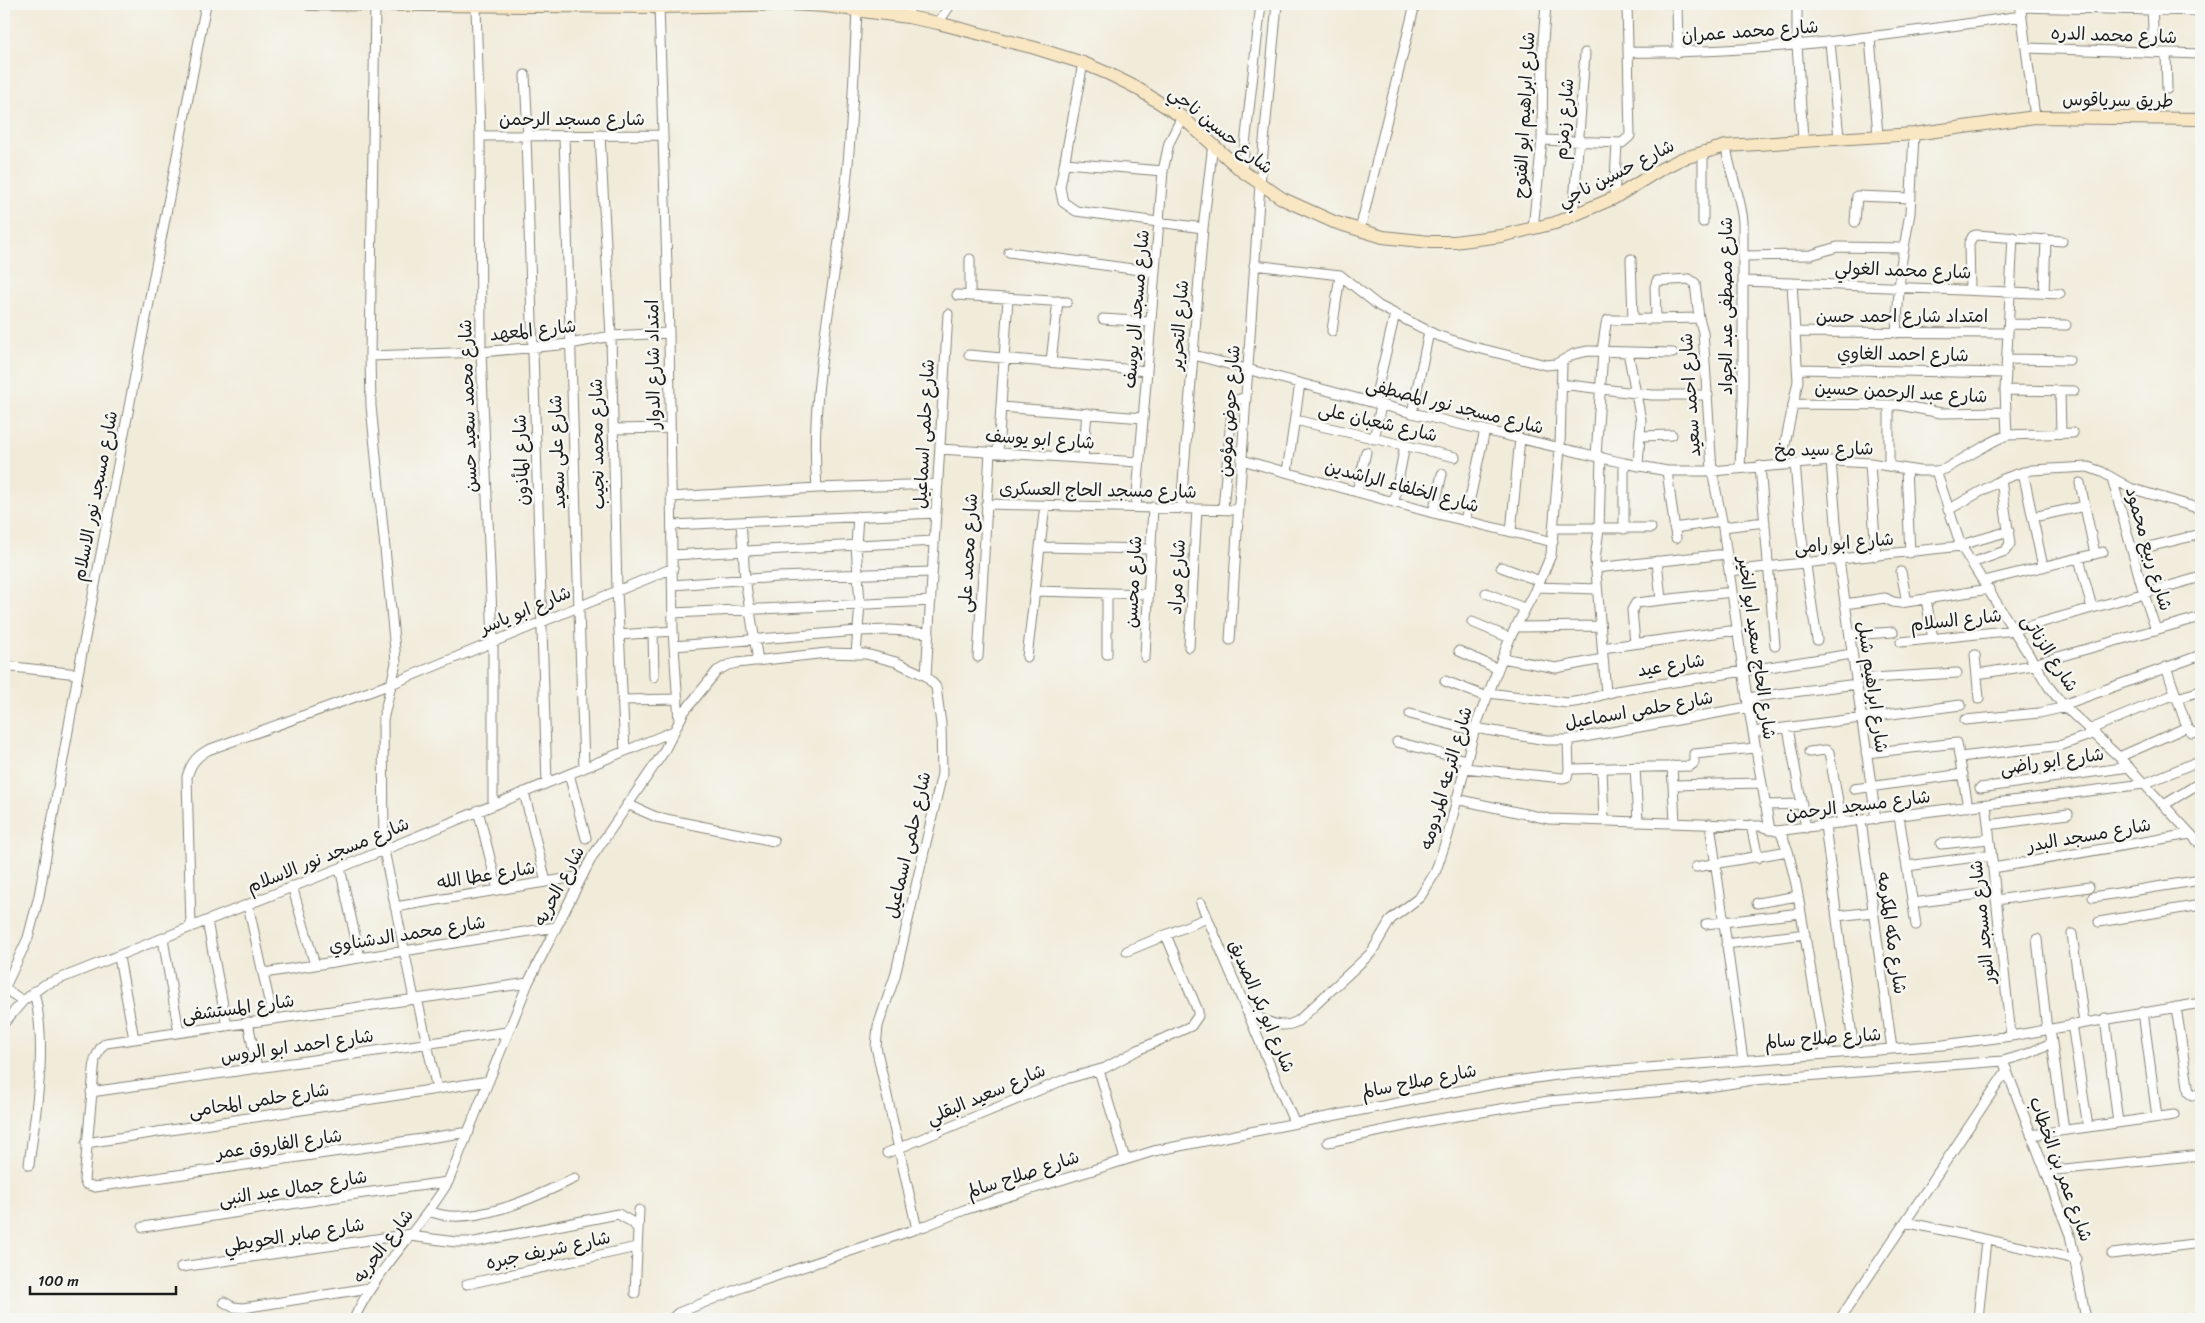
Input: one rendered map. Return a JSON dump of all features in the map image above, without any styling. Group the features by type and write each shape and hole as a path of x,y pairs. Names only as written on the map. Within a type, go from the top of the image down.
{"street":[{"name":"شارع مسجد نور الاسلام","path":"4,989 20,958 35,917 78,674 206,4"},
{"name":"شارع حسين ناجي","path":"309,4 790,4 826,5 856,10 877,8 1083,63 1134,86 1182,117 1242,171 1260,184 1308,212 1383,236 1430,242 1478,240 1533,229 1573,217 1614,198 1661,169 1703,151 1726,146 1914,134 2035,117"},
{"path":"908,17 910,4"},
{"path":"938,23 951,4"},
{"path":"1242,171 1261,4"},
{"name":"شارع حوض مؤمن","path":"1230,640 1254,265 1277,4"},
{"path":"1360,230 1415,4"},
{"name":"شارع ابراهيم ابو الفتوح","path":"1533,229 1542,140 1543,42 1546,4"},
{"path":"1542,140 1617,143 1627,140 1630,136 1627,4"},
{"path":"1677,4 1678,53"},
{"path":"1797,4 1803,140"},
{"path":"375,5 371,406 396,650 396,663 386,698 383,720 384,850 404,950 437,1089"},
{"name":"شارع محمد سعيد حسن","path":"485,5 480,136 481,352 493,641 493,804"},
{"name":"امتداد شارع الدوار","path":"659,5 669,333 673,613 679,721"},
{"path":"2152,7 2154,53"},
{"name":"شارع محمد عمران","path":"1629,52 1678,53 1870,38 2020,9 2152,7 2201,11"},
{"path":"2020,9 2035,117"},
{"path":"817,488 814,460 818,405 844,195 854,94 856,10"},
{"path":"1870,38 1878,136"},
{"path":"1830,42 1840,138"},
{"name":"شارع محمد الدره","path":"2026,48 2201,54"},
{"path":"2166,53 2167,88"},
{"name":"شارع زمزم","path":"1573,217 1585,54"},
{"path":"1083,63 1060,195 1068,208 1076,211 1203,228"},
{"name":"شارع المأذون","path":"525,75 547,783"},
{"name":"شارع مسجد ال يوسف","path":"1136,507 1138,462 1163,171 1169,143 1182,117"},
{"name":"طريق سرياقوس","path":"2035,117 2201,118"},
{"path":"1896,333 1899,286 1911,198 1914,134"},
{"name":"شارع محمد نجيب","path":"600,135 611,336 617,590 625,751"},
{"name":"شارع مسجد الرحمن","path":"480,136 663,135"},
{"name":"شارع على سعيد","path":"564,136 584,768"},
{"path":"1614,198 1617,143"},
{"name":"شارع التحرير","path":"1181,508 1203,228 1213,144"},
{"name":"شارع مصطفى عبد الجواد","path":"1726,146 1730,171 1742,212 1744,256 1743,407 1740,468"},
{"path":"1703,151 1703,222"},
{"path":"1065,164 1163,171"},
{"path":"1855,222 1857,196 1911,198"},
{"path":"1970,289 1970,239 1976,235 2062,241"},
{"path":"2007,435 2005,390 2013,237"},
{"path":"2044,293 2046,240"},
{"path":"1744,256 1811,255 1836,247 1904,248"},
{"path":"1009,252 1154,272"},
{"path":"970,259 970,296"},
{"path":"1631,259 1633,319"},
{"path":"1254,265 1340,275 1373,302 1429,332 1470,346 1546,365 1556,364 1581,352 1673,353"},
{"path":"1332,331 1340,275"},
{"name":"شارع احمد سعيد","path":"1656,318 1655,287 1657,281 1689,279 1697,286 1699,318 1703,332 1712,471"},
{"name":"شارع محمد الغولي","path":"1744,281 2060,294"},
{"path":"1781,464 1794,404 1798,369 1792,283"},
{"path":"957,295 1067,302"},
{"name":"شارع محمد على","path":"978,657 986,504 1001,407 1008,298"},
{"path":"1051,361 1058,301"},
{"name":"شارع حلمى اسماعيل","path":"917,1229 876,1047 878,1026 895,976 942,774 939,696 932,680 926,676 948,314"},
{"path":"1374,438 1378,404 1395,314"},
{"path":"1606,693 1595,568 1599,529 1601,389 1606,321 1610,319 1699,318"},
{"path":"1103,319 1150,322"},
{"path":"2009,324 2066,325"},
{"path":"1412,413 1429,332"},
{"name":"امتداد شارع احمد حسن","path":"1796,332 2008,334"},
{"name":"شارع المعهد","path":"370,356 481,352 570,344 611,336 669,333"},
{"path":"1628,352 1641,420 1638,466"},
{"path":"969,355 1147,371"},
{"name":"شارع مسجد نور المصطفى","path":"1194,355 1412,413 1624,464 1666,471 1712,471"},
{"path":"2007,359 2070,360"},
{"name":"شارع الترعه المردومه","path":"1247,1012 1276,1025 1291,1025 1306,1014 1371,953 1391,919 1420,897 1435,873 1448,835 1475,730 1510,638 1538,584 1550,555 1553,542 1560,448 1562,361"},
{"name":"شارع احمد الغاوي","path":"1798,369 2006,372"},
{"path":"1287,472 1300,383"},
{"path":"1561,384 1636,394 1708,395"},
{"path":"2005,390 2074,391"},
{"path":"2060,391 2061,433"},
{"path":"1223,509 1232,409 1237,400 1246,396"},
{"name":"شارع عبد الرحمن حسين","path":"1794,404 1909,406 1941,413 2006,412"},
{"path":"1889,465 1890,405"},
{"path":"1001,407 1143,418"},
{"path":"1083,458 1087,414"},
{"name":"شارع شعبان على","path":"1295,420 1454,457"},
{"path":"613,430 670,428"},
{"path":"1465,520 1485,430"},
{"path":"1936,471 1945,469 2007,435 2074,433"},
{"path":"1640,436 1672,435"},
{"path":"1512,532 1520,438"},
{"path":"1394,502 1405,445"},
{"name":"شارع ابو يوسف","path":"940,449 1138,462"},
{"path":"1357,492 1366,452"},
{"name":"شارع الخلفاء الراشدين","path":"1242,460 1433,513 1553,542"},
{"name":"شارع سيد مخ","path":"1712,471 1831,461 1870,463 1906,469 1936,471"},
{"name":"شارع ابراهيم شبل","path":"1831,461 1839,560 1876,819"},
{"path":"1795,463 1799,517 1817,640"},
{"path":"1870,463 1876,556"},
{"path":"1624,464 1624,529"},
{"path":"1760,466 1775,646"},
{"path":"1948,510 2001,480 2023,472 2088,468 2095,469 2130,488 2201,509"},
{"path":"1906,469 1910,553"},
{"path":"1666,471 1676,538"},
{"name":"شارع الحاج سعيد ابو الخير","path":"1712,471 1723,524 1748,703 1770,830"},
{"name":"شارع الزناتى","path":"1936,471 1961,546 2033,664 2064,706 2093,731 2197,839"},
{"path":"2023,472 2043,567"},
{"path":"1433,513 1442,474"},
{"name":"شارع ربيع محمود","path":"2112,478 2144,594 2156,630"},
{"path":"1972,563 2008,548 2010,544 2001,480"},
{"path":"1845,604 1885,598 1896,603 1926,599 1986,585 2043,567 2099,553 2080,483"},
{"path":"672,497 817,488 938,484"},
{"name":"شارع مسجد الحاج العسكرى","path":"986,504 1239,510"},
{"path":"1027,657 1045,505"},
{"path":"2032,517 2085,506"},
{"name":"شارع محسن","path":"1145,657 1153,508"},
{"name":"شارع مراد","path":"1189,647 1197,509"},
{"path":"672,524 936,513"},
{"path":"856,654 860,604 856,574 858,516"},
{"path":"740,522 745,579 758,661"},
{"path":"1674,528 1765,522"},
{"path":"1554,528 1651,528"},
{"name":"شارع ابو رامى","path":"1729,571 1961,546 2009,531"},
{"path":"2132,551 2201,534"},
{"path":"672,555 934,541"},
{"path":"1040,547 1151,549"},
{"path":"1595,568 1727,554"},
{"path":"2079,558 2092,608"},
{"path":"1658,561 1661,600"},
{"path":"1501,567 1538,584 1597,589"},
{"name":"شارع ابو ياسر","path":"191,928 187,777 190,765 198,756 208,750 391,684 542,620 673,568"},
{"path":"673,585 745,579 932,572"},
{"path":"1901,572 1907,602"},
{"name":"شارع السلام","path":"1901,642 2014,630 2201,577"},
{"path":"1035,591 1148,594"},
{"path":"1635,644 1633,606 1636,603 1732,592"},
{"path":"1106,654 1107,593"},
{"path":"1486,593 1524,608"},
{"path":"1926,599 1933,639"},
{"path":"673,613 931,601"},
{"path":"1977,674 2033,664 2201,616"},
{"path":"1472,622 1510,638"},
{"path":"1515,627 1600,626"},
{"path":"674,646 858,631 891,630 929,633"},
{"path":"1602,648 1737,630"},
{"path":"619,635 674,631"},
{"path":"1850,635 1893,632"},
{"path":"653,633 654,677"},
{"path":"1459,651 1498,669"},
{"name":"شارع الحريه","path":"354,1319 369,1288 429,1211 448,1182 528,983 582,876 604,838 663,753 679,721 717,672 728,665 827,653 856,654 886,659 926,676"},
{"name":"شارع عيد","path":"1445,681 1488,695 1567,703 1581,701 1606,693 1852,654"},
{"path":"1965,720 2039,713 2064,706 2166,666 2201,655"},
{"path":"1975,656 1979,698"},
{"path":"1502,658 1556,668 1603,659"},
{"path":"4,666 78,674"},
{"path":"2166,666 2186,727 2192,733 2201,732"},
{"name":"شارع حلمى اسماعيل","path":"1410,714 1475,730 1546,740 1568,740 1856,682 1957,673"},
{"path":"1960,756 2062,745 2176,696 2201,691"},
{"path":"622,700 678,699"},
{"path":"1753,732 1961,705"},
{"path":"2119,757 2186,727"},
{"path":"1788,728 1806,828"},
{"name":"شارع مسجد نور الاسلام","path":"4,1023 23,1000 34,991 674,732"},
{"path":"1397,742 1465,764 1563,778 1566,777 1569,770 1568,740"},
{"path":"1866,753 1956,742 1968,807"},
{"path":"1569,770 1692,765 1694,754 1755,748"},
{"path":"1809,752 1826,750 1829,752 1842,823"},
{"name":"شارع مسجد الرحمن","path":"1456,799 1549,819 1751,825 1764,826 1770,830 1780,831 2144,784 2200,760"},
{"path":"1672,766 1675,823"},
{"path":"1634,767 1638,822"},
{"name":"شارع ابو راضى","path":"1980,788 2129,767"},
{"path":"1602,768 1604,821"},
{"path":"568,774 586,838"},
{"path":"1854,790 1963,774"},
{"path":"2164,805 2201,782"},
{"path":"1673,785 1762,783"},
{"path":"524,792 546,882"},
{"path":"627,804 656,818 774,841"},
{"path":"1765,805 1802,804"},
{"name":"شارع مسجد النور","path":"1986,805 2011,1036"},
{"path":"478,810 498,890"},
{"path":"1988,825 2068,814"},
{"path":"1899,816 1916,926"},
{"name":"شارع مكه المكرمه","path":"1861,821 1892,1049"},
{"path":"1710,824 1743,1060"},
{"path":"1751,825 1758,858"},
{"path":"1825,825 1854,1052"},
{"path":"1780,831 1788,851 1798,896 1825,1053"},
{"path":"1941,844 1989,839"},
{"name":"شارع مسجد البدر","path":"1992,868 2197,839"},
{"path":"1696,867 1758,858 1788,851"},
{"path":"1907,866 1991,855"},
{"path":"340,868 360,958"},
{"name":"شارع عطا الله","path":"396,906 582,876"},
{"path":"2093,897 2201,880"},
{"path":"292,886 315,965"},
{"path":"1913,903 2088,887"},
{"path":"1757,903 1798,896"},
{"name":"شارع ابو بكر الصديق","path":"1201,903 1294,1122"},
{"path":"248,904 273,1019"},
{"path":"2099,922 2201,905"},
{"path":"1837,916 1873,912"},
{"path":"1706,924 1801,913"},
{"path":"1128,951 1207,918"},
{"path":"207,921 227,1026"},
{"name":"شارع محمد الدشناوي","path":"264,973 556,927"},
{"path":"1726,944 1805,934"},
{"path":"2072,934 2084,1022"},
{"name":"شارع سعيد البقلي","path":"887,1153 1066,1078 1099,1070 1138,1050 1185,1030 1196,1021 1198,1010 1166,935"},
{"path":"163,939 179,1032"},
{"path":"2037,939 2048,1029 2064,1130"},
{"path":"119,957 134,1039"},
{"name":"شارع المستشفى","path":"95,1187 86,1184 84,1180 86,1143 95,1059 100,1047 106,1044 528,983"},
{"path":"4,989 23,1000"},
{"path":"29,1165 42,1050 40,1020 34,991"},
{"name":"شارع صلاح سالم","path":"672,1319 678,1313 743,1287 917,1229 994,1200 1154,1151 1294,1122 1557,1074 1825,1053 1943,1046 2011,1036 2201,1002"},
{"path":"2176,1007 2191,1095 2201,1094"},
{"path":"2143,1012 2157,1117"},
{"path":"2105,1018 2118,1123"},
{"path":"248,1022 257,1068"},
{"path":"2072,1024 2088,1127"},
{"name":"شارع احمد ابو الروس","path":"92,1092 508,1032"},
{"path":"1328,1142 1433,1120 1549,1101 1702,1088 1753,1080 2005,1065 2051,1043"},
{"path":"1840,1319 2005,1065"},
{"name":"شارع عمر بن الخطاب","path":"2005,1065 2066,1224 2076,1258 2086,1319"},
{"path":"1099,1070 1125,1159"},
{"name":"شارع حلمى المحامى","path":"86,1143 489,1080"},
{"path":"2031,1134 2174,1115"},
{"name":"شارع الفاروق عمر","path":"95,1187 469,1132"},
{"path":"2046,1172 2201,1155"},
{"path":"429,1211 448,1218 468,1216 519,1202 575,1178"},
{"name":"شارع جمال عبد النبى","path":"144,1228 349,1195 448,1182"},
{"path":"635,1293 639,1210"},
{"name":"شارع صابر الحويطي","path":"181,1267 411,1235 456,1242 475,1242 618,1214 632,1222 638,1229"},
{"path":"1904,1222 2076,1258"},
{"path":"1978,1319 1986,1240"},
{"path":"2112,1254 2201,1243"},
{"name":"شارع شريف جبره","path":"466,1284 637,1248"},
{"path":"224,1302 234,1307 243,1308 369,1288"},
{"path":"2184,1319 2201,1318"}]}
